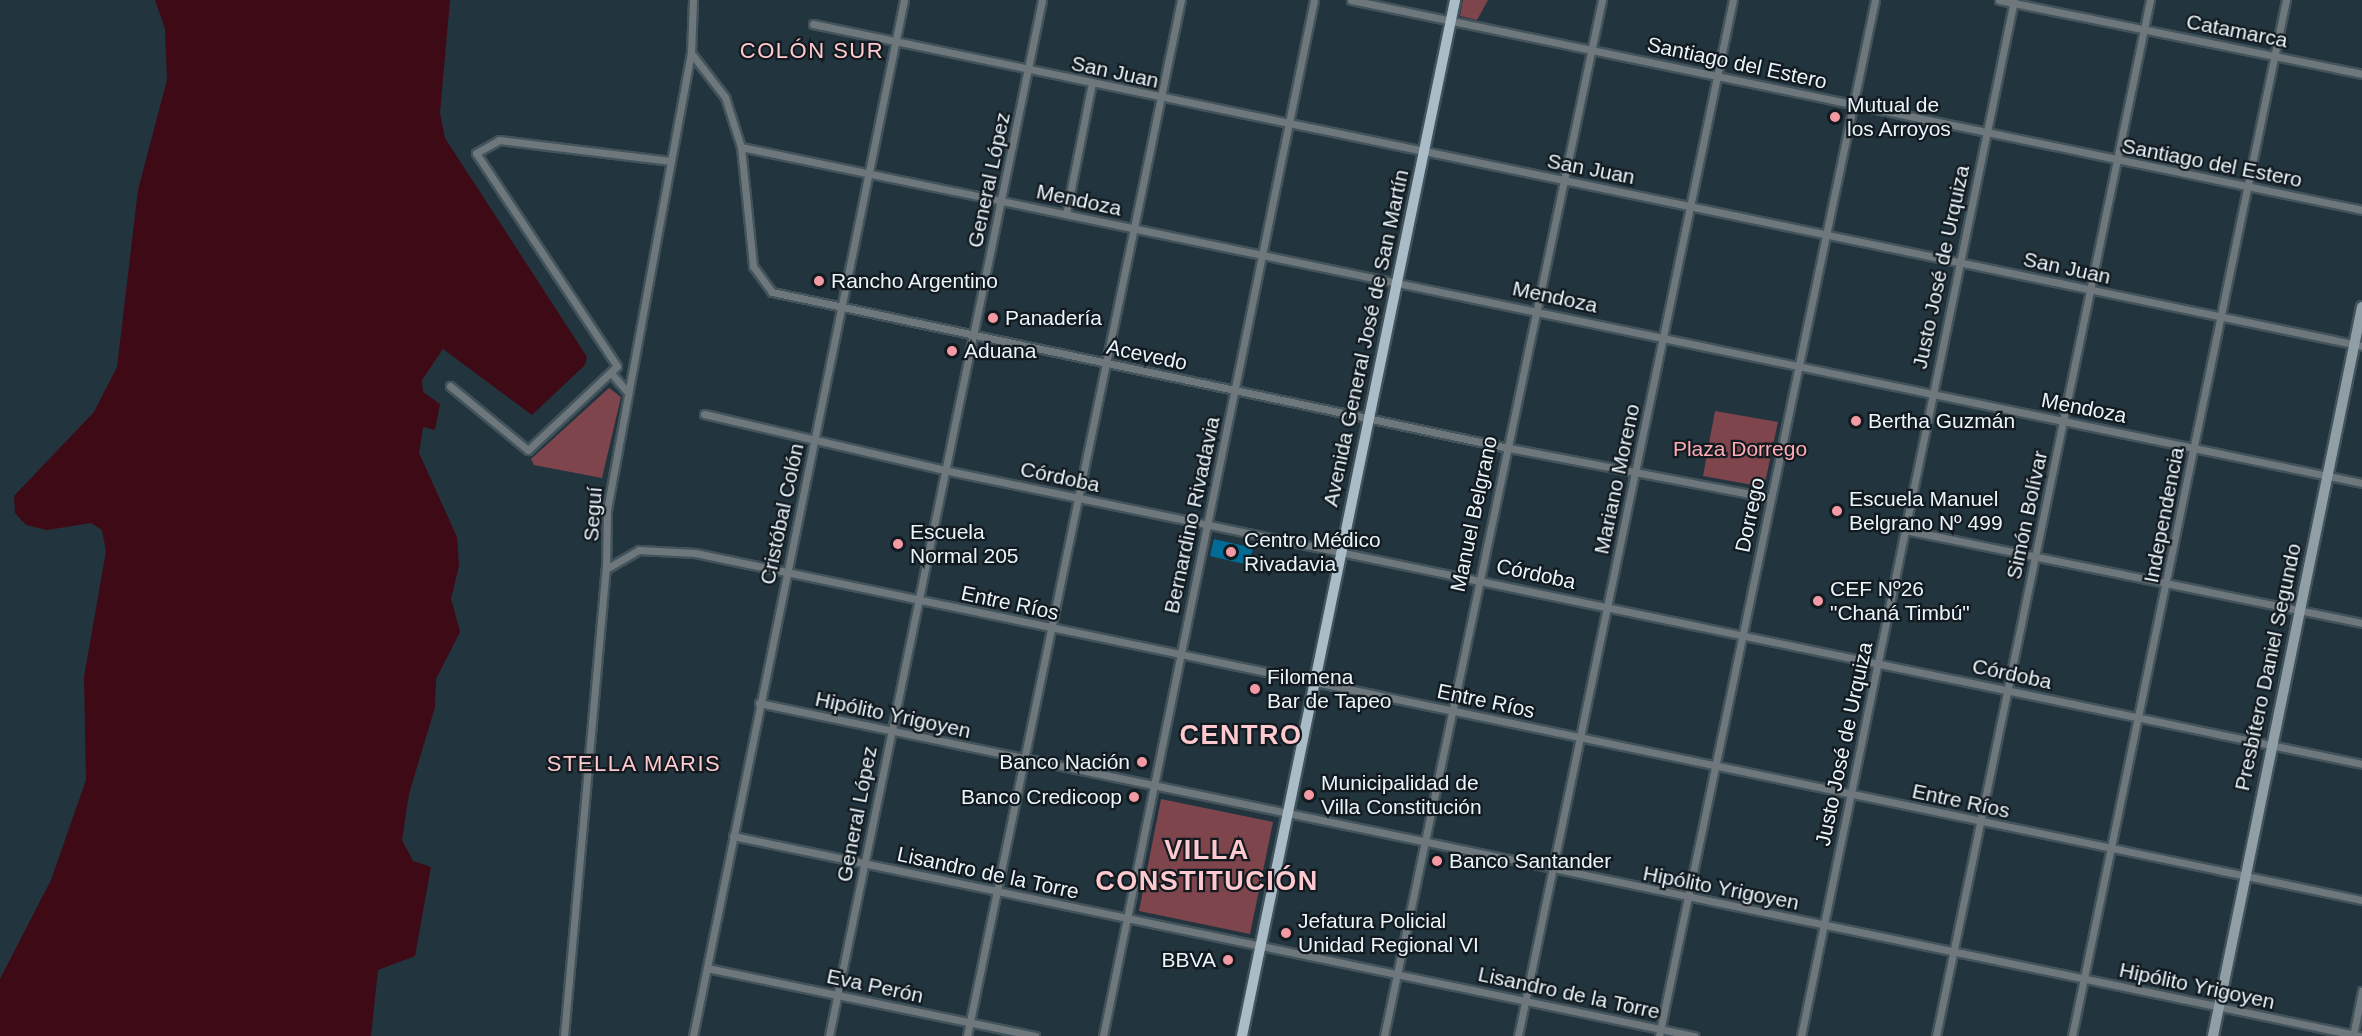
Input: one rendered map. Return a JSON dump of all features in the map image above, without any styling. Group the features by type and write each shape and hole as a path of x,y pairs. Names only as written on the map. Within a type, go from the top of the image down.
{"main road":[{"name":"Avenida General José de San Martín","path":"1242,1036 1371,418 1455,0"},
{"name":"Presbítero Daniel Segundo","path":"2213,1036 2271,745 2358,346 2362,307"}],"street":[{"name":"Seguí","path":"564,1036 606,569 607,510 626,390 692,53 693,0"},
{"name":"Cristóbal Colón","path":"693,1036 904,0"},
{"name":"General López","path":"829,1036 916,601 974,336 1042,0"},
{"path":"968,1036 1022,760 1181,0"},
{"name":"Bernardino Rivadavia","path":"1103,1036 1205,525 1236,390 1314,0"},
{"name":"Santiago del Estero","path":"1351,0 1593,51 1717,74 1986,134 2362,210"},
{"name":"Manuel Belgrano","path":"1384,1036 1504,447 1561,180 1593,51 1602,0"},
{"name":"Mariano Moreno","path":"1518,1036 1555,870 1606,606 1637,471 1733,0"},
{"name":"Dorrego","path":"1659,1032 1875,0"},
{"name":"Catamarca","path":"1999,0 2362,74"},
{"name":"Simón Bolívar","path":"1936,1036 2150,0"},
{"name":"Independencia","path":"2072,1036 2114,851 2138,718 2168,583 2246,187 2286,0"},
{"name":"Justo José de Urquiza","path":"1801,1036 1905,530 1930,395 2013,2"},
{"name":"San Juan","path":"813,24 1161,98 1825,233 2358,346"},
{"name":"Acevedo","path":"692,53 725,97 741,147 753,266 772,292 840,309 1504,447 1771,498"},
{"path":"1066,214 1092,83"},
{"path":"450,386 528,450 617,366 615,359 476,153 499,140 671,161"},
{"name":"Mendoza","path":"741,147 1398,280 1930,395 2065,420 2362,483"},
{"path":"610,373 626,390"},
{"name":"Córdoba","path":"704,414 814,442 944,470 2362,764"},
{"path":"1905,530 2362,623"},
{"name":"Entre Ríos","path":"606,569 639,550 695,553 916,601 1316,681 1850,793 2114,851 2362,900"},
{"name":"Hipólito Yrigoyen","path":"759,703 1022,760 1155,784 1687,898 2355,1036"},
{"name":"Lisandro de la Torre","path":"733,836 997,889 1126,921 1261,949 1525,1000 1659,1032 1694,1036"},
{"name":"Eva Perón","path":"707,968 1035,1036"},
{"path":"2355,1036 2362,991"}],"green space":[{"path":"1463,0 1488,0 1477,20 1460,16"},
{"path":"609,388 621,397 602,478 534,465 531,459"},
{"name":"Plaza Dorrego","path":"1715,411 1778,422 1764,487 1703,476"},
{"path":"1161,799 1273,822 1250,934 1139,911"}],"shaded area":[{"path":"155,0 450,0 440,113 445,138 587,357 585,365 532,415 443,349 422,380 423,392 440,404 435,430 423,427 419,453 457,537 459,566 451,599 460,632 436,679 435,707 409,794 402,840 413,861 431,867 415,956 378,970 371,1036 0,1036 0,979 51,880 86,780 84,677 106,551 102,530 91,523 47,530 26,525 15,513 14,496 94,412 117,367 138,190 167,80 165,29"}],"building":[{"name":"Centro Médico Rivadavia","path":"1214,539 1253,548 1249,565 1210,556"}],"place":[{"name":"Mutual de los Arroyos","path":"1835,117"},
{"name":"Rancho Argentino","path":"819,281"},
{"name":"Panadería","path":"993,318"},
{"name":"Aduana","path":"952,351"},
{"name":"Bertha Guzmán","path":"1856,421"},
{"name":"Escuela Manuel Belgrano Nº 499","path":"1837,511"},
{"name":"Escuela Normal 205","path":"898,544"},
{"name":"Centro Médico Rivadavia","path":"1231,552"},
{"name":"CEF Nº26 \"Chaná Timbú\"","path":"1818,601"},
{"name":"Filomena Bar de Tapeo","path":"1255,689"},
{"name":"Banco Nación","path":"1142,762"},
{"name":"Municipalidad de Villa Constitución","path":"1309,795"},
{"name":"Banco Credicoop","path":"1134,797"},
{"name":"Banco Santander","path":"1437,861"},
{"name":"Jefatura Policial Unidad Regional VI","path":"1286,933"},
{"name":"BBVA","path":"1228,960"}],"district":[{"name":"COLÓN SUR","path":"812,51"},
{"name":"CENTRO","path":"1241,736"},
{"name":"STELLA MARIS","path":"634,764"},
{"name":"VILLA CONSTITUCIÓN","path":"1207,866"}]}
